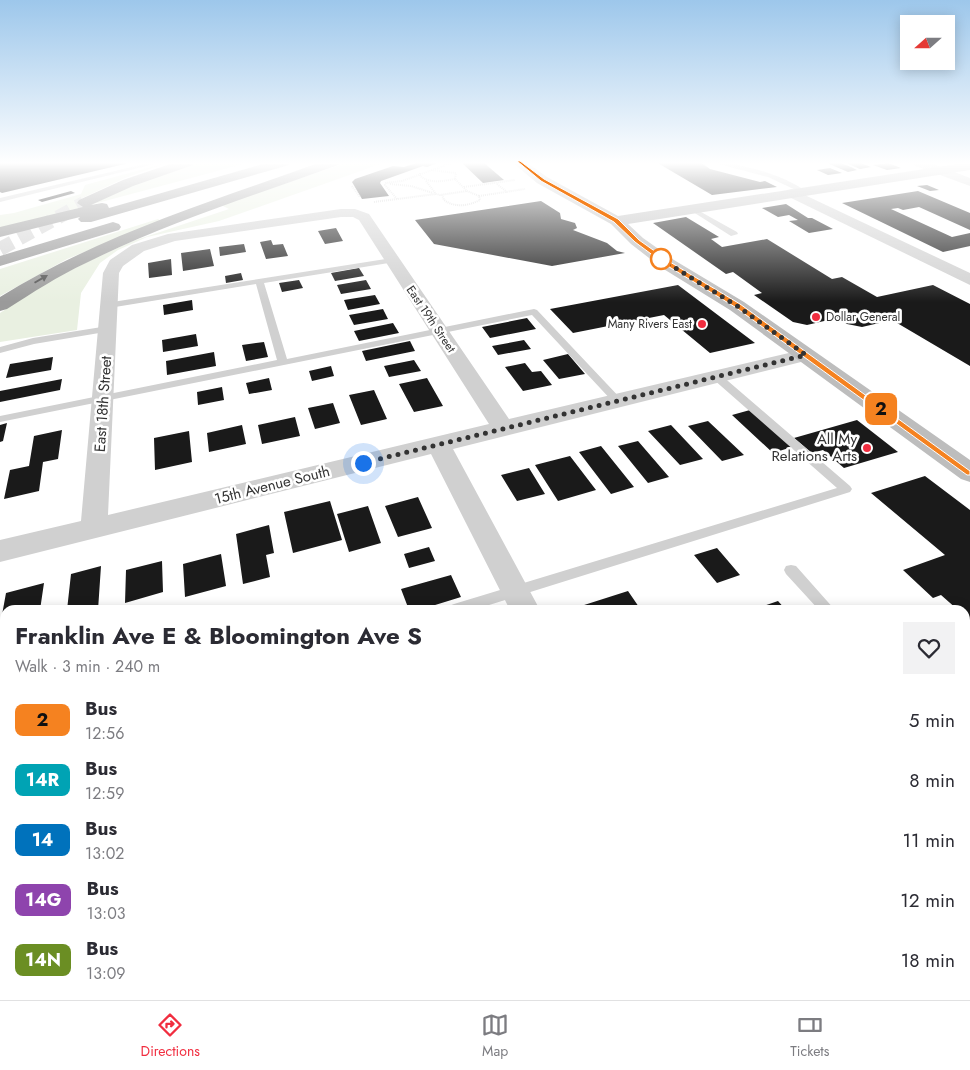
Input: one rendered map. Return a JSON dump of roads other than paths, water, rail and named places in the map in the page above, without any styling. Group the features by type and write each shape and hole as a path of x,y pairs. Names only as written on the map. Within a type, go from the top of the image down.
{"highway":[{"path":"0,232 94,209"},
{"path":"0,244 122,209"},
{"path":"0,262 169,209"},
{"path":"0,305 67,264 114,242 202,209"}],"main road":[{"path":"599,209 622,220 692,209"},
{"path":"608,209 622,220 637,241 668,264 737,306 970,473"}],"street":[{"name":"East 19th Street","path":"110,279 110,272 126,256 138,248 164,239 341,213 358,209"},
{"name":"East 19th Street","path":"361,209 364,217 504,428"},
{"path":"830,209 970,280"},
{"path":"946,268 970,263"},
{"name":"East 18th Street","path":"94,528 104,398 110,279"},
{"name":"15th Avenue South","path":"0,551 806,355"},
{"path":"438,444 520,600"}],"lane":[{"path":"692,209 734,234"},
{"path":"109,305 392,260"},
{"path":"259,281 283,363"},
{"path":"0,419 534,312 618,401"},
{"path":"0,350 33,341 108,329"},
{"path":"487,605 520,600 846,489 717,376"},
{"path":"791,570 823,605"}],"tunnel":[{"path":"0,249 74,209"}],"place":[{"name":"Dollar General","path":"816,317"},
{"name":"Many Rivers East","path":"702,324"},
{"name":"All My Relations Arts","path":"867,448"}]}
